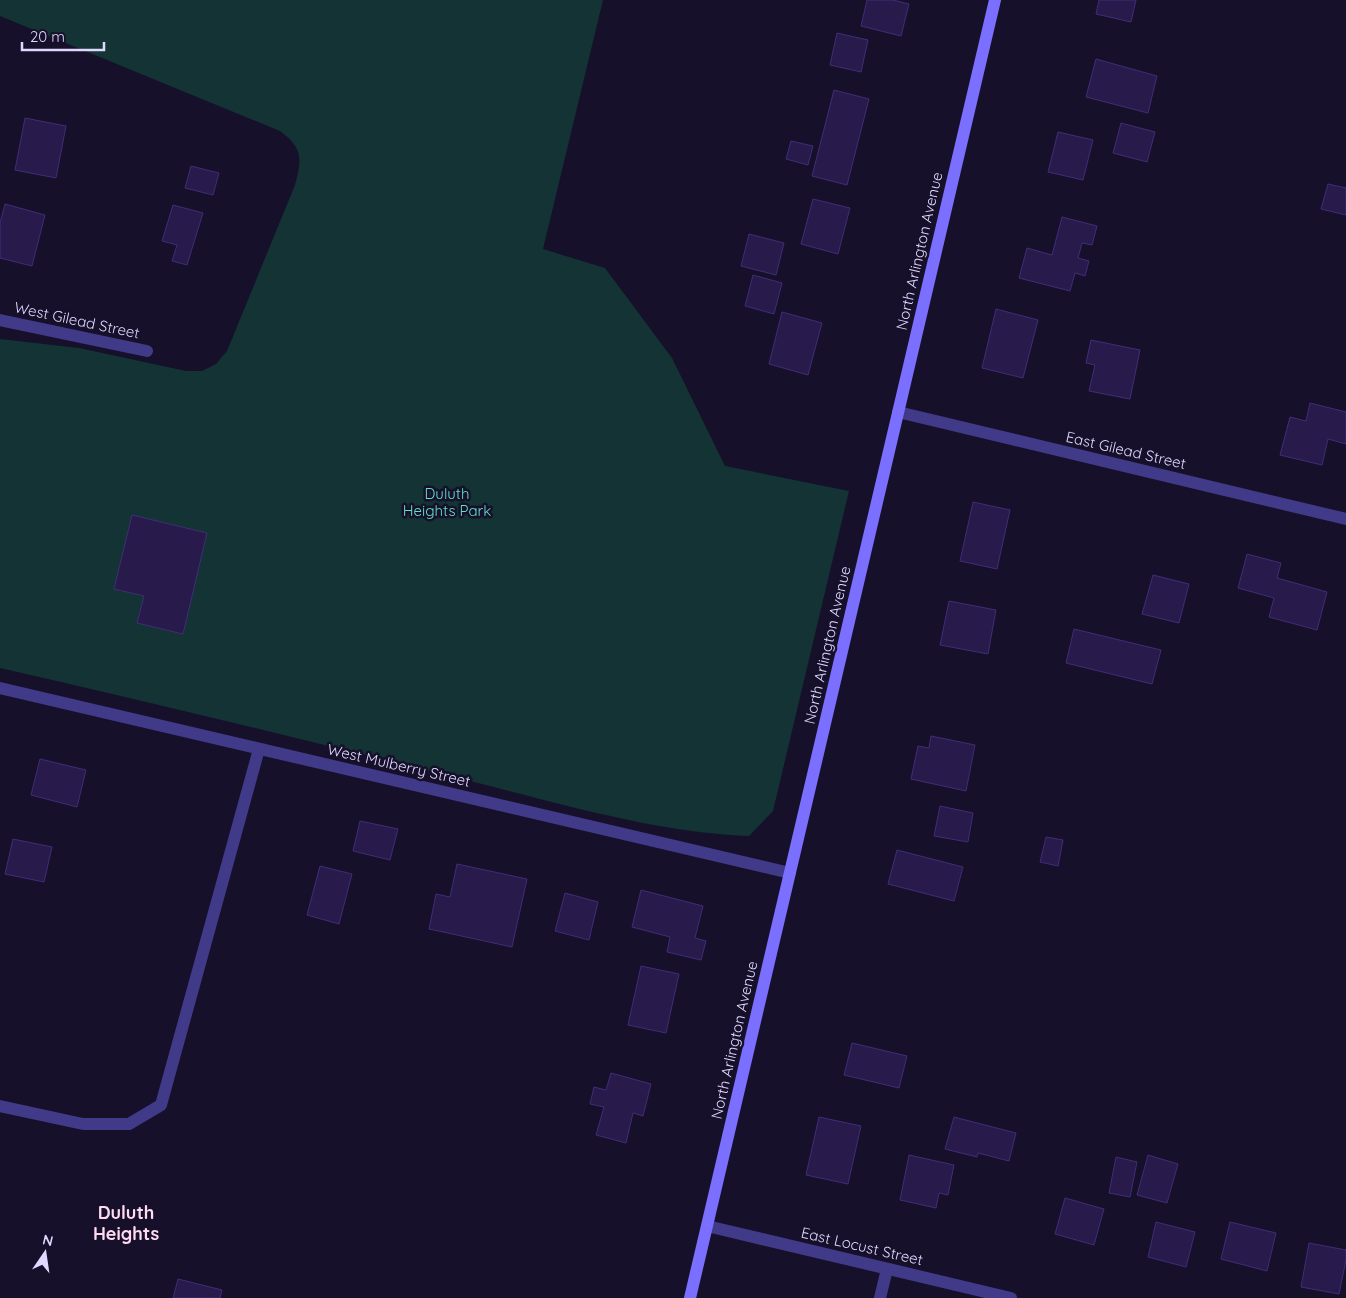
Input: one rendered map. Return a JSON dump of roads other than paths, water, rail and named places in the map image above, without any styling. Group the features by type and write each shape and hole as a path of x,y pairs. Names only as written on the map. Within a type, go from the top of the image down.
{"main road":[{"name":"North Arlington Avenue","path":"690,1298 995,0"}],"street":[{"name":"West Gilead Street","path":"0,320 147,351"},
{"name":"East Gilead Street","path":"898,412 1346,519"},
{"name":"West Mulberry Street","path":"0,688 790,873"},
{"path":"0,1106 83,1124 129,1124 161,1105 259,749"},
{"name":"East Locust Street","path":"707,1226 1011,1298"},
{"path":"880,1298 887,1269"}],"district":[{"name":"Duluth Heights","path":"126,1222"}],"park label":[{"name":"Duluth Heights Park","path":"447,502"}]}
